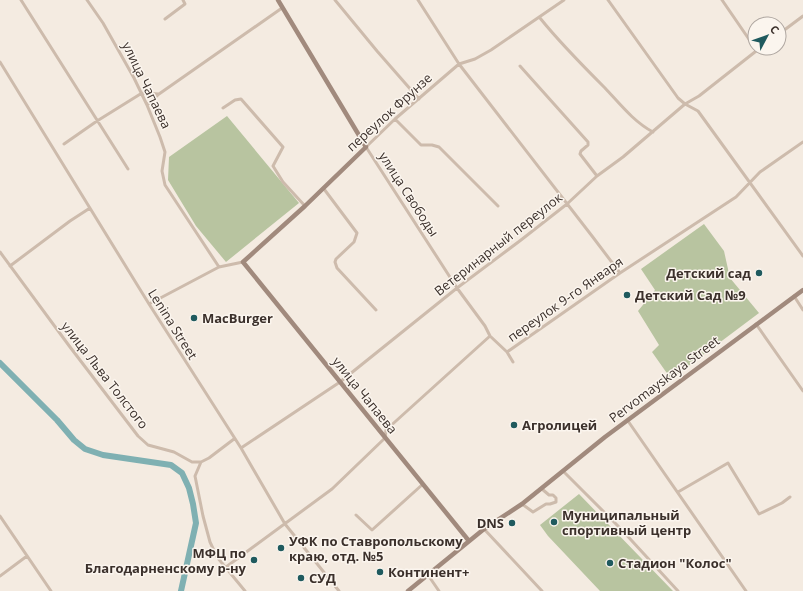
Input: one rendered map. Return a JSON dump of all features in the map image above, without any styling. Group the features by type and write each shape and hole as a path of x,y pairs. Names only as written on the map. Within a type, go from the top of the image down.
{"main road":[{"name":"улица Свободы","path":"279,0 282,8 366,147"},
{"name":"переулок Фрунзе","path":"243,262 306,206 366,147"},
{"name":"улица Чапаева","path":"243,262 469,541"},
{"name":"Pervomayskaya Street","path":"408,591 484,529 522,504 605,437 803,290"}],"street":[{"path":"21,0 128,169"},
{"name":"улица Чапаева","path":"87,0 103,23 142,93 165,152 162,171 165,185 218,267"},
{"path":"165,19 185,4 183,0"},
{"path":"335,0 419,99"},
{"path":"418,0 459,64 620,273"},
{"name":"переулок Фрунзе","path":"366,147 395,119 459,64 475,59 491,50 540,18 564,0"},
{"path":"608,0 678,98 685,104 698,111 803,256"},
{"path":"722,0 747,34"},
{"path":"147,105 159,94 282,8"},
{"path":"787,28 803,16"},
{"path":"540,18 585,69 625,110 652,132"},
{"name":"Ветеринарный переулок","path":"241,448 340,382 457,288 567,204 598,176 623,157 685,104 698,96 747,56"},
{"name":"Lenina Street","path":"0,62 149,304 241,448 285,524 339,591"},
{"path":"520,66 588,142 588,145 581,151 580,154 598,176"},
{"path":"64,144 142,93 159,94"},
{"path":"223,108 235,100 241,99 263,123 283,147 273,166 283,182 306,206"},
{"path":"395,119 421,145 432,145 439,147 498,206"},
{"name":"переулок 9-го Января","path":"226,567 332,489 385,438 386,430 490,336 507,352 620,273 736,197 760,172 803,142"},
{"name":"улица Свободы","path":"366,147 457,288 485,326 490,336"},
{"path":"324,189 357,233 354,242 336,260 335,262 337,268 376,310"},
{"path":"10,266 70,221 90,208"},
{"name":"улица Льва Толстого","path":"0,252 138,436 148,445 174,452 192,462 201,462"},
{"path":"149,304 218,267 243,262"},
{"path":"794,296 803,310"},
{"path":"756,324 803,391"},
{"path":"507,352 513,362"},
{"path":"628,421 746,591"},
{"path":"234,439 209,458 201,462 195,476 203,516 212,548 245,591"},
{"path":"678,492 728,463 759,514 782,503 790,497"},
{"path":"563,471 621,529 678,591"},
{"path":"356,515 372,530 423,484"},
{"path":"522,504 533,512 546,504 556,502 556,498 553,495 548,495 542,489"},
{"path":"0,516 51,591"},
{"path":"484,529 542,591"},
{"path":"0,576 27,556"},
{"path":"428,575 439,591"}],"green space":[{"path":"227,116 299,203 226,262 196,226 168,180 169,157"},
{"path":"704,224 724,251 730,278 759,313 671,379 652,352 659,345 638,311 655,290 641,269"},
{"name":"Стадион \"Колос\"","path":"579,494 673,591 600,591 548,536 540,525"}],"waterway":[{"path":"0,363 57,420 74,440 85,449 103,455 171,465 182,473 189,488 196,523 181,591"}],"place":[{"name":"Детский сад","path":"759,273"},
{"name":"Детский Сад №9","path":"627,295"},
{"name":"MacBurger","path":"194,318"},
{"name":"Агролицей","path":"514,425"},
{"name":"Муниципальный спортивный центр","path":"554,522"},
{"name":"DNS","path":"512,523"},
{"name":"УФК по Ставропольскому краю, отд. №5","path":"281,548"},
{"name":"МФЦ по Благодарненскому р-ну","path":"254,560"},
{"name":"Стадион \"Колос\"","path":"610,563"},
{"name":"Континент+","path":"380,572"},
{"name":"СУД","path":"301,578"}]}
